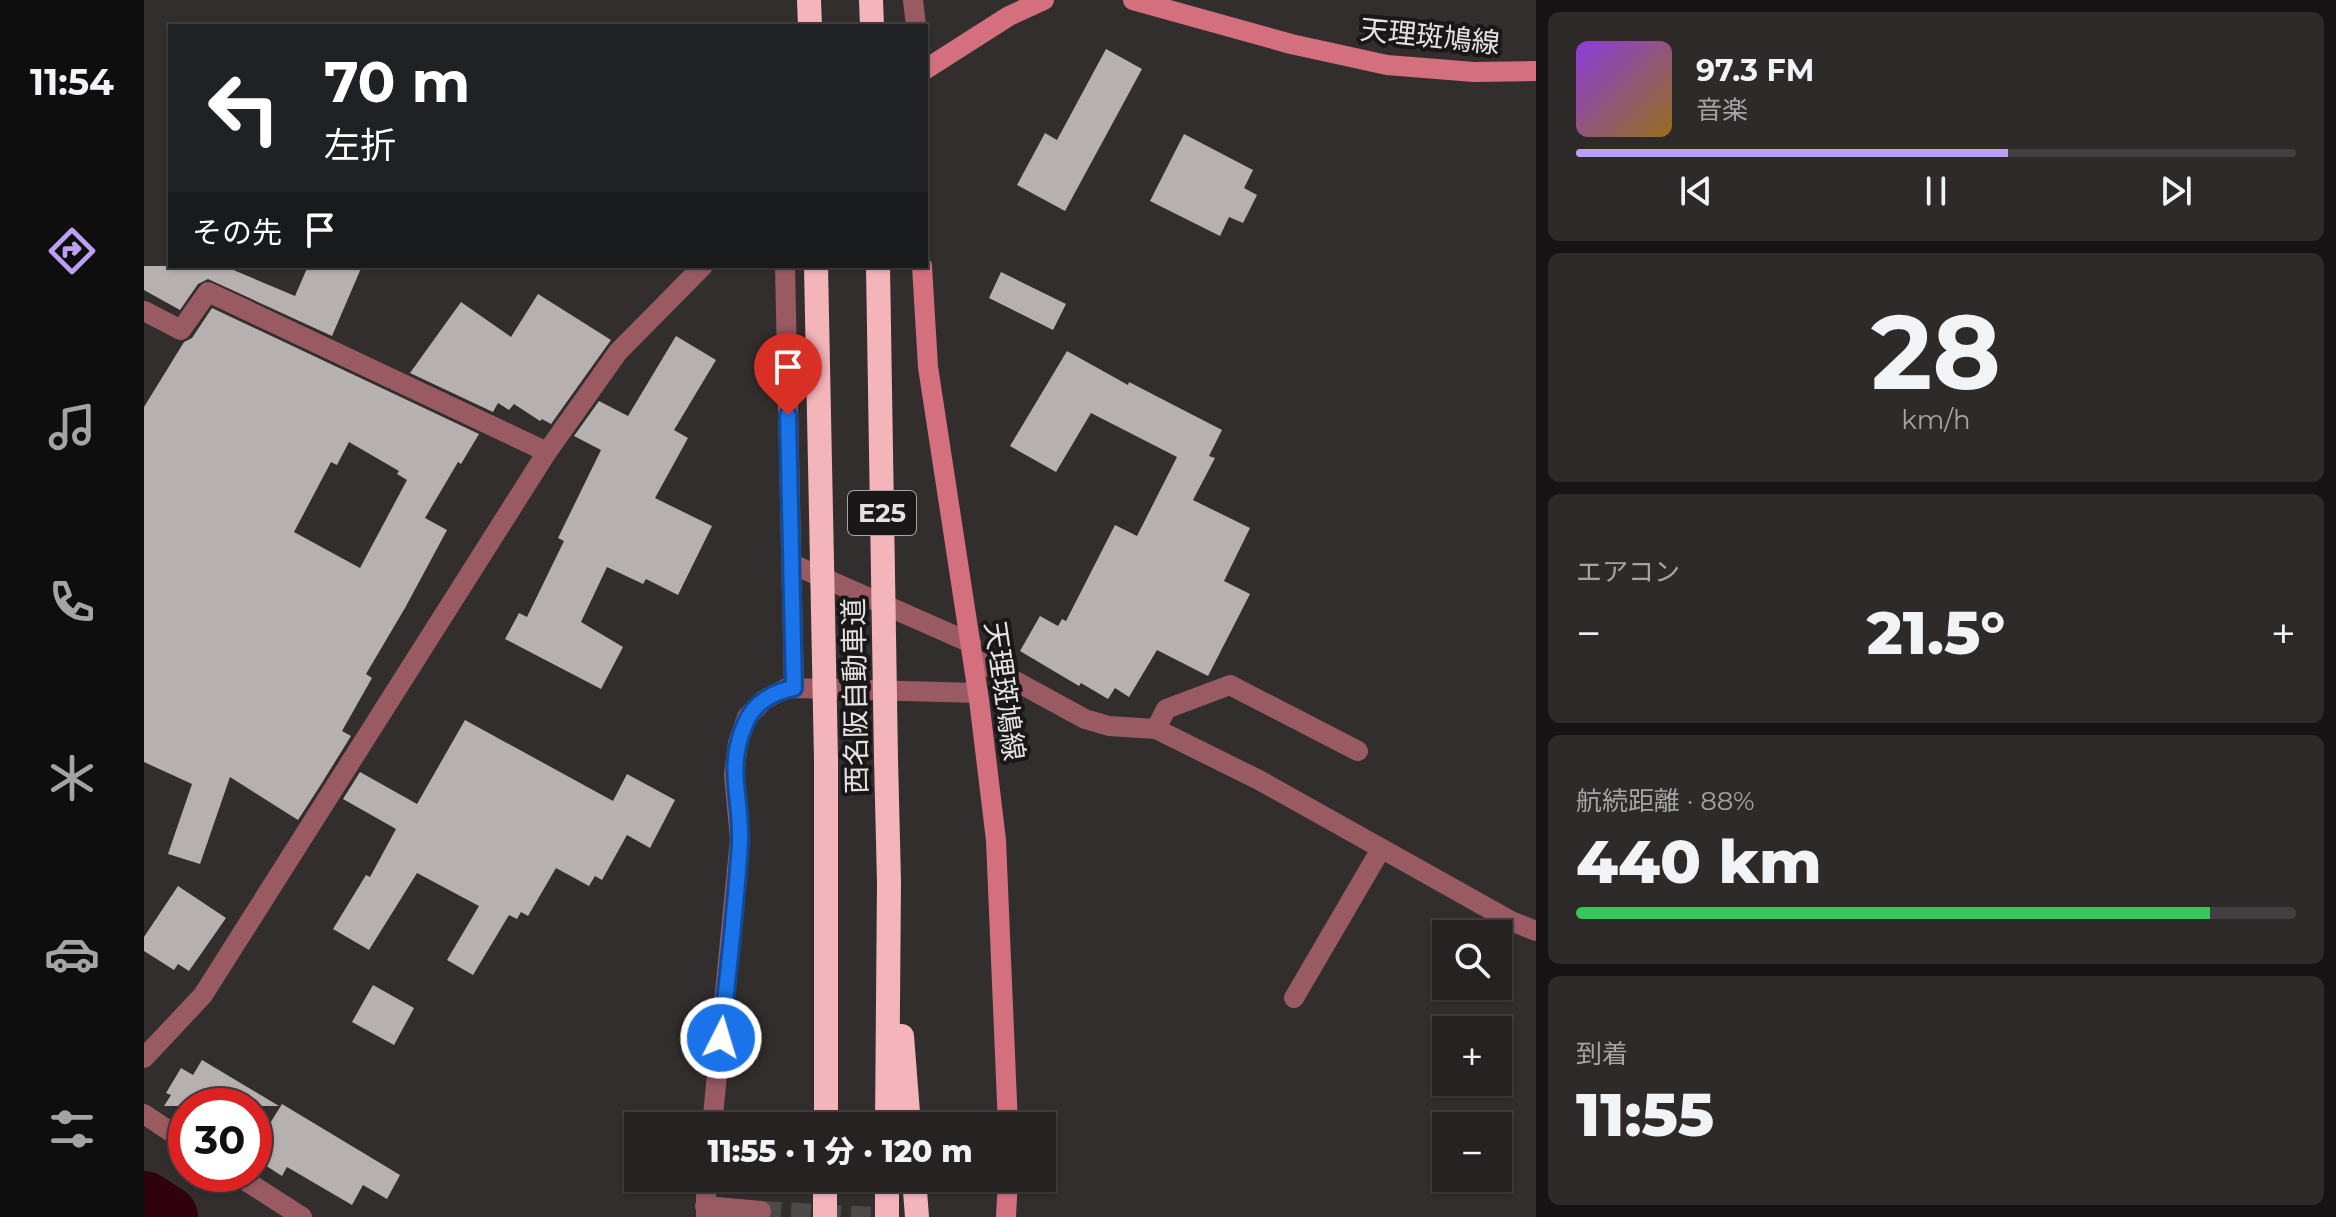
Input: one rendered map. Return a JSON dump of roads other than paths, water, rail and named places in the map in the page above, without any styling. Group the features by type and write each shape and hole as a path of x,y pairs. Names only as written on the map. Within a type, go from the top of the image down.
{"highway":[{"path":"809,0 810,24"},
{"path":"871,0 872,24"},
{"name":"西名阪自動車道","path":"816,268 826,760 826,1112"},
{"name":"西名阪自動車道","path":"878,268 889,882 887,1112"},
{"path":"889,882 908,1112"},
{"path":"825,1192 825,1217"},
{"path":"887,1192 887,1217"},
{"path":"915,1192 917,1217"}],"main road":[{"path":"928,68 1009,16 1044,0"},
{"name":"天理斑鳩線","path":"1133,0 1291,44 1387,65 1474,72 1536,71"},
{"name":"天理斑鳩線","path":"922,268 928,367 972,650 996,840 1007,1112"},
{"path":"1006,1217 1007,1192"}],"street":[{"path":"913,0 916,24"},
{"path":"144,1058 203,995 547,452 618,352 701,268"},
{"path":"785,268 794,688"},
{"path":"144,311 181,330 208,292 547,452"},
{"path":"792,564 972,650 1085,719 1109,726 1156,729 1259,780 1511,921 1536,931"},
{"path":"1156,729 1166,709 1230,685 1358,751"},
{"path":"713,1112 740,839 734,775 738,743 747,717 764,700 785,689 794,688 978,693"},
{"path":"1294,998 1381,849"},
{"path":"144,1114 168,1130"},
{"path":"263,1192 302,1217"},
{"path":"706,1212 761,1211"}],"waterway":[{"path":"144,1203 166,1217"}],"tunnel":[{"path":"761,1211 875,1217"}]}
